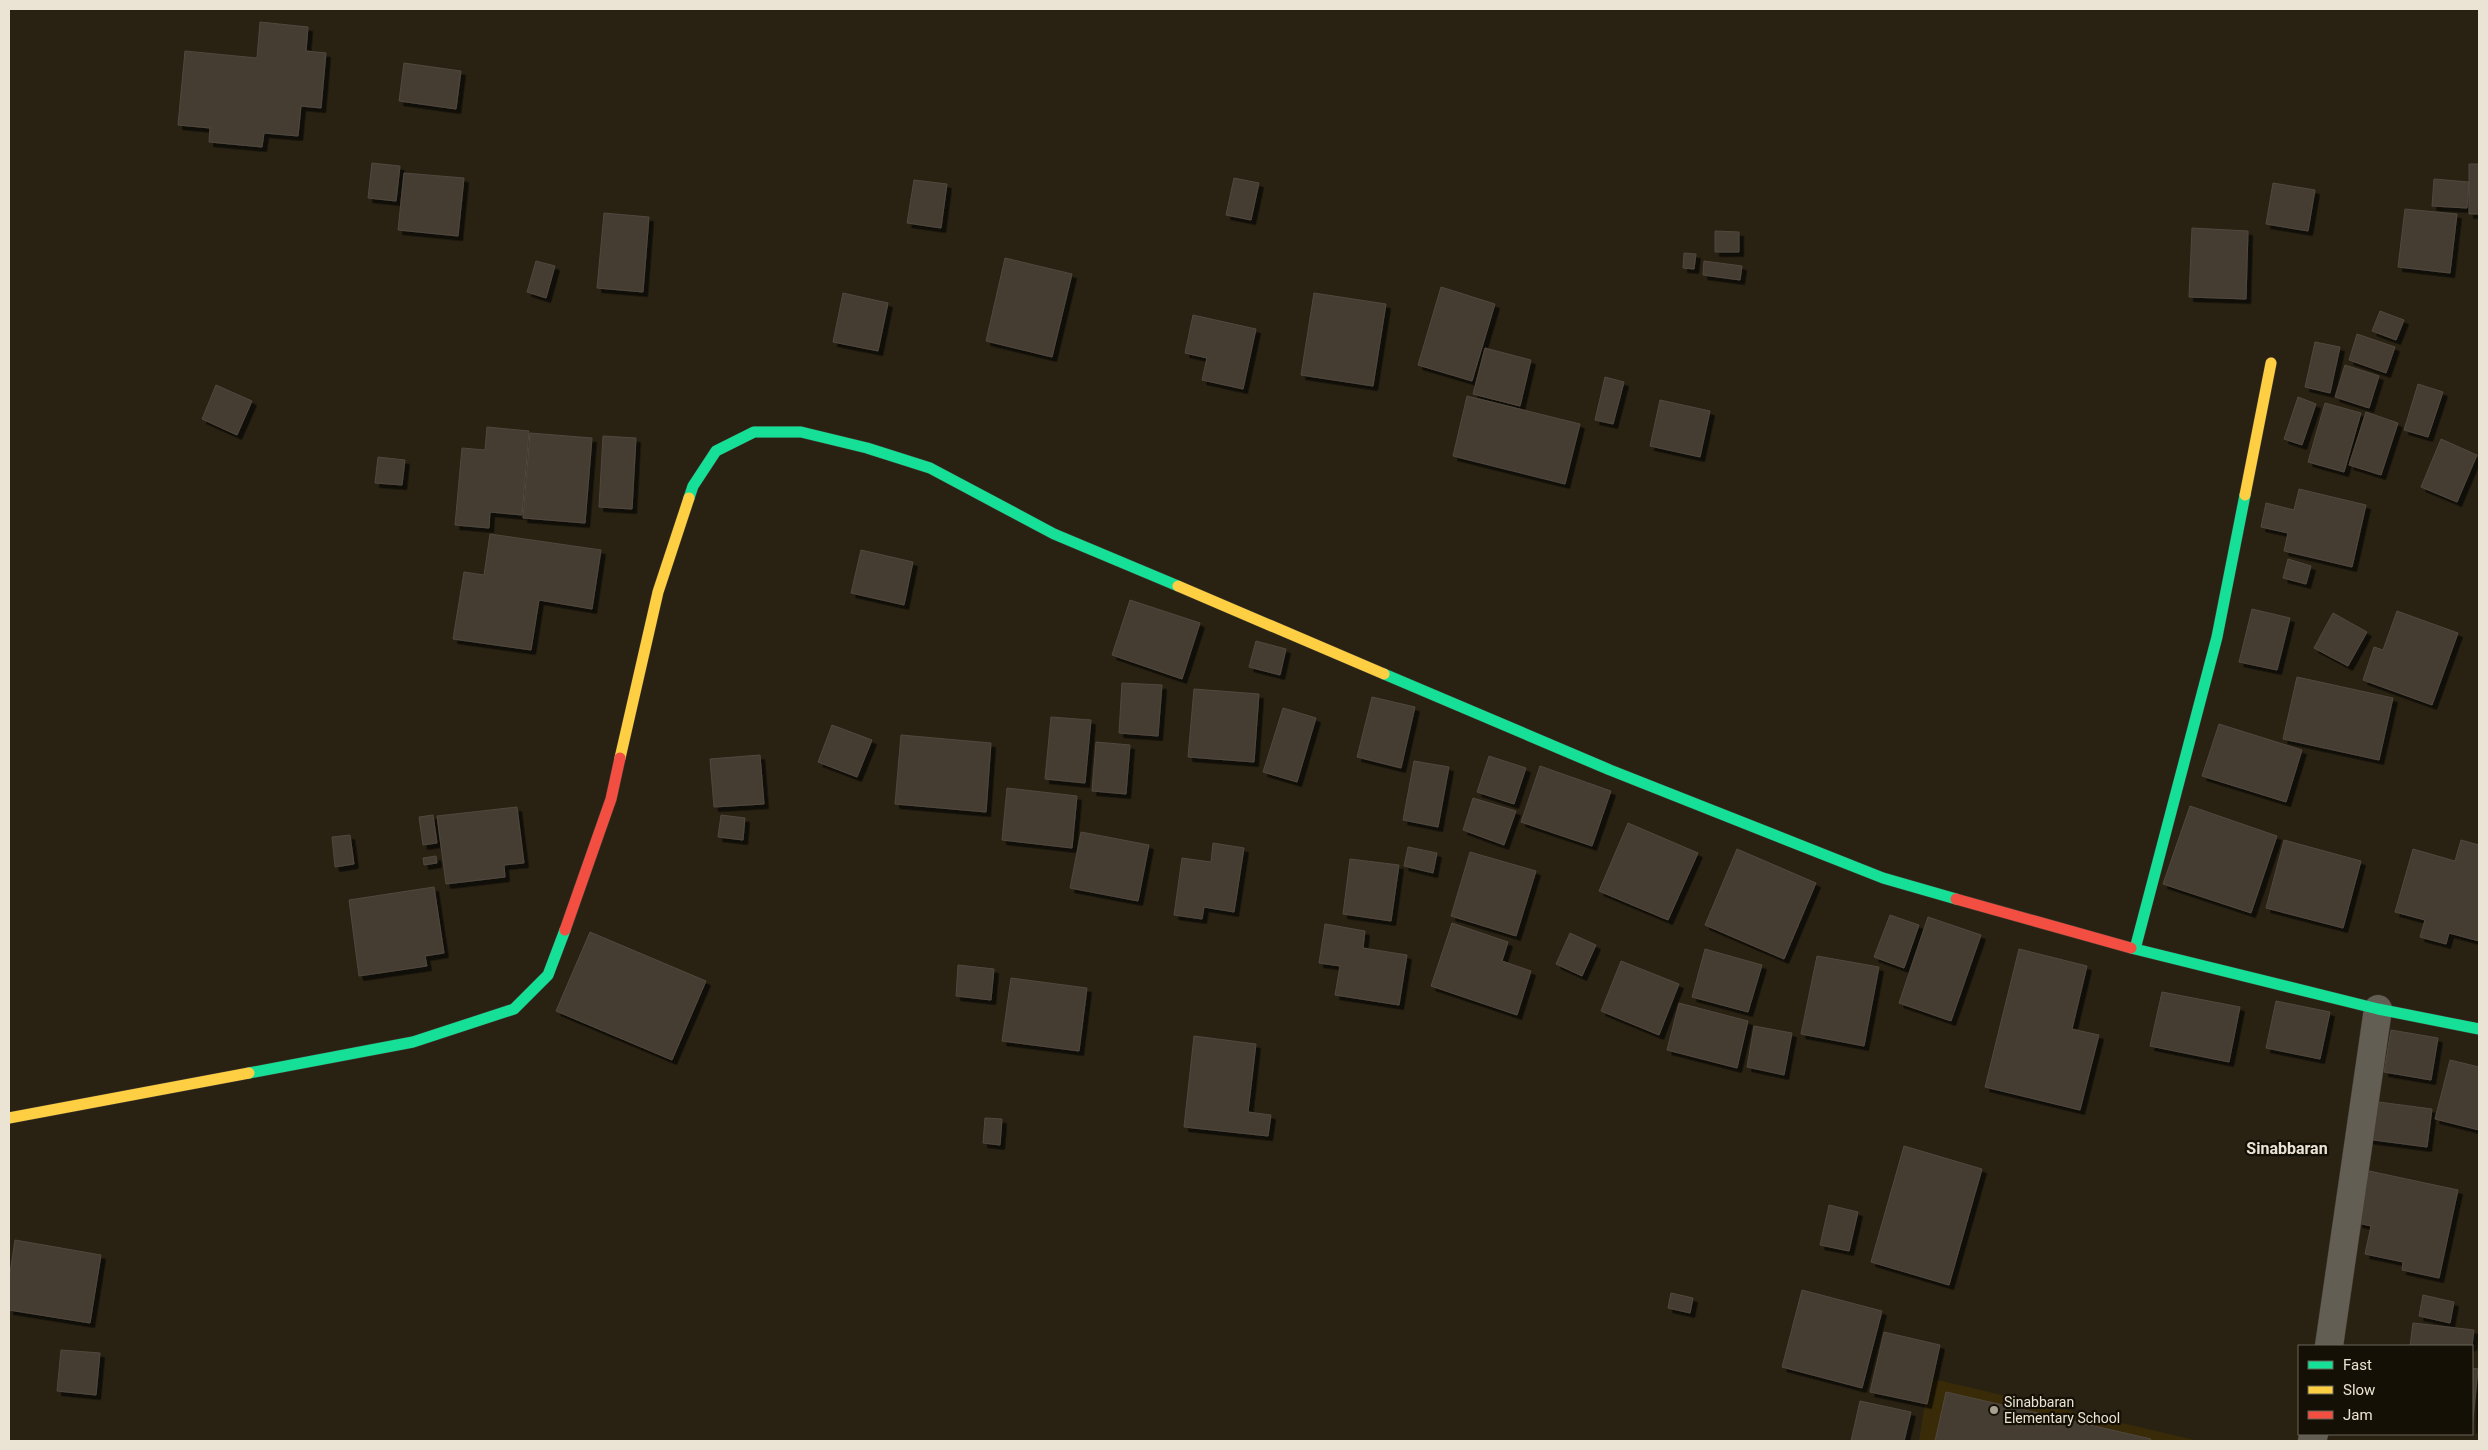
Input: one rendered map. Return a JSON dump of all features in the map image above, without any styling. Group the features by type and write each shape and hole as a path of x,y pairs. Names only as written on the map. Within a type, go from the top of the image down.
{"street":[{"path":"2135,949 2217,637 2271,363"},
{"path":"9,1118 413,1042 514,1009 548,975 581,888 611,800 658,592 693,486 716,451 754,432 801,432 868,448 930,468 1054,534 1610,770 1882,878 2135,949 2378,1009 2479,1029"},
{"path":"2329,1345 2378,1009"}],"shaded area":[{"name":"Sinabbaran Elementary School","path":"1929,1378 2199,1441 1919,1441"}],"building":[{"path":"260,22 308,27 306,51 326,53 321,108 301,106 298,136 264,133 262,147 209,142 210,128 178,125 185,51 257,58"},
{"path":"404,63 461,71 456,109 399,101"},
{"path":"372,163 400,166 396,201 368,198"},
{"path":"2469,164 2479,164 2479,214 2469,214"},
{"path":"404,173 464,178 458,236 398,230"},
{"path":"1234,178 1259,183 1251,220 1226,215"},
{"path":"2434,179 2469,182 2467,208 2432,206"},
{"path":"914,180 947,184 941,228 907,223"},
{"path":"2273,183 2315,190 2308,231 2266,224"},
{"path":"2405,209 2457,214 2450,273 2398,267"},
{"path":"604,213 649,217 643,292 597,288"},
{"path":"2192,228 2248,231 2246,299 2189,297"},
{"path":"1715,231 1739,232 1739,252 1715,252"},
{"path":"1684,253 1696,254 1694,269 1683,268"},
{"path":"1005,258 1072,274 1052,357 986,341"},
{"path":"536,261 555,266 546,298 527,292"},
{"path":"1704,261 1742,266 1740,280 1703,275"},
{"path":"1441,287 1495,304 1472,381 1418,365"},
{"path":"843,293 888,303 878,351 833,342"},
{"path":"1314,293 1386,304 1373,386 1301,375"},
{"path":"2380,311 2404,320 2396,340 2372,331"},
{"path":"1193,315 1256,329 1243,389 1202,380 1207,358 1185,353"},
{"path":"2357,334 2395,347 2386,373 2349,360"},
{"path":"2315,342 2340,347 2330,393 2305,387"},
{"path":"1485,348 1531,360 1520,406 1473,394"},
{"path":"2345,365 2379,376 2369,408 2335,397"},
{"path":"1605,377 1624,382 1613,424 1595,420"},
{"path":"2418,384 2443,392 2428,437 2404,430"},
{"path":"216,385 252,401 237,435 202,419"},
{"path":"1467,396 1580,424 1565,484 1453,456"},
{"path":"2298,397 2316,404 2302,445 2284,439"},
{"path":"1660,400 1710,411 1700,457 1650,446"},
{"path":"2325,403 2361,413 2344,472 2308,462"},
{"path":"2366,412 2398,423 2381,475 2349,465"},
{"path":"487,427 529,431 522,515 490,512 489,528 455,525 462,448 485,450"},
{"path":"530,433 592,438 585,523 523,518"},
{"path":"603,436 636,438 632,509 599,507"},
{"path":"2441,439 2477,455 2457,502 2421,487"},
{"path":"378,457 405,460 402,485 375,483"},
{"path":"2299,489 2366,505 2352,567 2284,551 2288,533 2261,527 2266,503 2294,510"},
{"path":"490,534 601,550 592,609 539,600 531,650 453,639 464,572 484,575"},
{"path":"861,550 913,562 904,605 851,593"},
{"path":"2288,559 2311,566 2306,584 2283,578"},
{"path":"1130,600 1200,623 1182,679 1112,655"},
{"path":"2252,609 2290,618 2277,670 2239,662"},
{"path":"2397,611 2458,633 2432,705 2363,680 2374,647 2383,650"},
{"path":"2333,613 2367,632 2348,666 2314,648"},
{"path":"1256,641 1286,649 1280,675 1249,667"},
{"path":"2297,677 2393,698 2379,760 2283,739"},
{"path":"1122,683 1162,685 1158,736 1119,733"},
{"path":"1194,689 1259,694 1254,762 1188,757"},
{"path":"1372,697 1415,707 1401,768 1357,757"},
{"path":"1283,708 1316,718 1297,782 1263,772"},
{"path":"1051,717 1091,720 1085,783 1045,779"},
{"path":"2219,724 2302,750 2286,802 2202,776"},
{"path":"832,725 872,740 857,777 818,762"},
{"path":"901,735 991,743 986,812 895,804"},
{"path":"1096,742 1130,745 1126,794 1092,791"},
{"path":"760,755 764,804 714,807 710,759"},
{"path":"1489,756 1526,768 1514,804 1477,792"},
{"path":"1414,761 1449,767 1438,827 1403,820"},
{"path":"1540,766 1611,791 1592,846 1521,822"},
{"path":"1007,788 1077,796 1072,848 1002,840"},
{"path":"1473,798 1516,811 1504,845 1463,830"},
{"path":"2190,806 2277,836 2251,913 2163,884"},
{"path":"517,807 524,863 504,865 505,877 446,884 437,816"},
{"path":"433,815 437,843 423,845 419,817"},
{"path":"721,815 745,818 743,840 718,837"},
{"path":"1628,823 1698,853 1668,920 1599,891"},
{"path":"1081,832 1149,845 1138,901 1070,888"},
{"path":"350,835 354,864 335,867 332,837"},
{"path":"2284,840 2361,861 2343,928 2266,908"},
{"path":"2461,840 2479,845 2479,941 2449,933 2446,944 2420,937 2425,920 2395,912 2413,849 2455,861"},
{"path":"1213,843 1244,848 1234,912 1204,907 1202,919 1174,915 1182,858 1211,862"},
{"path":"1408,847 1437,853 1433,873 1404,866"},
{"path":"1737,849 1816,883 1784,959 1705,925"},
{"path":"1470,852 1536,871 1516,936 1451,916"},
{"path":"436,856 437,863 424,865 423,858"},
{"path":"1350,859 1399,865 1391,921 1343,914"},
{"path":"434,887 444,953 425,956 427,966 359,976 349,900"},
{"path":"1890,915 1919,925 1904,968 1874,957"},
{"path":"1928,917 1981,935 1951,1021 1899,1003"},
{"path":"1452,923 1508,942 1502,961 1531,971 1517,1015 1431,986"},
{"path":"1325,924 1365,931 1363,948 1407,955 1399,1005 1335,995 1340,966 1319,963"},
{"path":"590,932 706,981 672,1060 556,1011"},
{"path":"1570,933 1596,945 1582,976 1556,964"},
{"path":"1705,949 1762,965 1748,1012 1692,997"},
{"path":"2019,949 2087,966 2072,1029 2099,1035 2080,1110 1985,1087"},
{"path":"1817,956 1879,967 1864,1046 1801,1034"},
{"path":"1621,961 1679,984 1659,1035 1601,1011"},
{"path":"958,965 994,969 991,1000 956,996"},
{"path":"1011,978 1087,988 1079,1051 1002,1041"},
{"path":"2162,992 2240,1007 2229,1062 2150,1046"},
{"path":"2276,1001 2330,1012 2320,1059 2266,1048"},
{"path":"1679,1003 1748,1021 1737,1068 1667,1050"},
{"path":"1754,1026 1792,1033 1784,1075 1747,1067"},
{"path":"2391,1030 2438,1038 2431,1080 2384,1072"},
{"path":"1194,1036 1256,1044 1248,1112 1271,1115 1268,1136 1184,1127"},
{"path":"2450,1060 2479,1067 2479,1130 2435,1119"},
{"path":"2371,1101 2432,1109 2427,1147 2366,1139"},
{"path":"985,1118 1002,1119 1000,1145 983,1143"},
{"path":"1904,1146 1982,1169 1949,1285 1871,1262"},
{"path":"2369,1171 2458,1190 2439,1278 2402,1270 2403,1262 2365,1254 2371,1226 2358,1223"},
{"path":"1829,1205 1858,1212 1849,1251 1820,1245"},
{"path":"15,1240 101,1255 90,1323 9,1310 9,1280"},
{"path":"1802,1290 1882,1311 1862,1388 1782,1367"},
{"path":"1671,1293 1693,1298 1690,1313 1668,1308"},
{"path":"2423,1295 2454,1302 2450,1323 2419,1316"},
{"path":"2413,1323 2474,1330 2472,1345 2410,1345"},
{"path":"1884,1332 1940,1345 1927,1404 1870,1392"},
{"path":"61,1350 100,1353 96,1395 57,1391"},
{"path":"2473,1368 2478,1369 2473,1419"},
{"name":"Sinabbaran Elementary School","path":"1946,1392 2151,1439 2150,1441 1935,1441"},
{"path":"1860,1401 1911,1412 1904,1441 1851,1441"}],"traffic: fast":[{"path":"689,498 693,486 716,451 754,432 801,432 867,448 930,468 1054,534 1178,586"},
{"path":"2135,949 2217,637 2245,495"},
{"path":"1384,674 1610,770 1883,878 1956,899"},
{"path":"249,1073 413,1042 514,1009 548,975 565,930"},
{"path":"2131,948 2378,1009 2479,1029"}],"traffic: slow":[{"path":"2245,495 2271,363"},
{"path":"620,758 658,592 689,498"},
{"path":"1178,586 1384,674"},
{"path":"9,1118 249,1073"}],"traffic: jam":[{"path":"565,930 611,799 620,758"},
{"path":"1956,899 2131,948"}],"place":[{"name":"Sinabbaran Elementary School","path":"1994,1410"}],"district":[{"name":"Sinabbaran","path":"2287,1148"}]}
